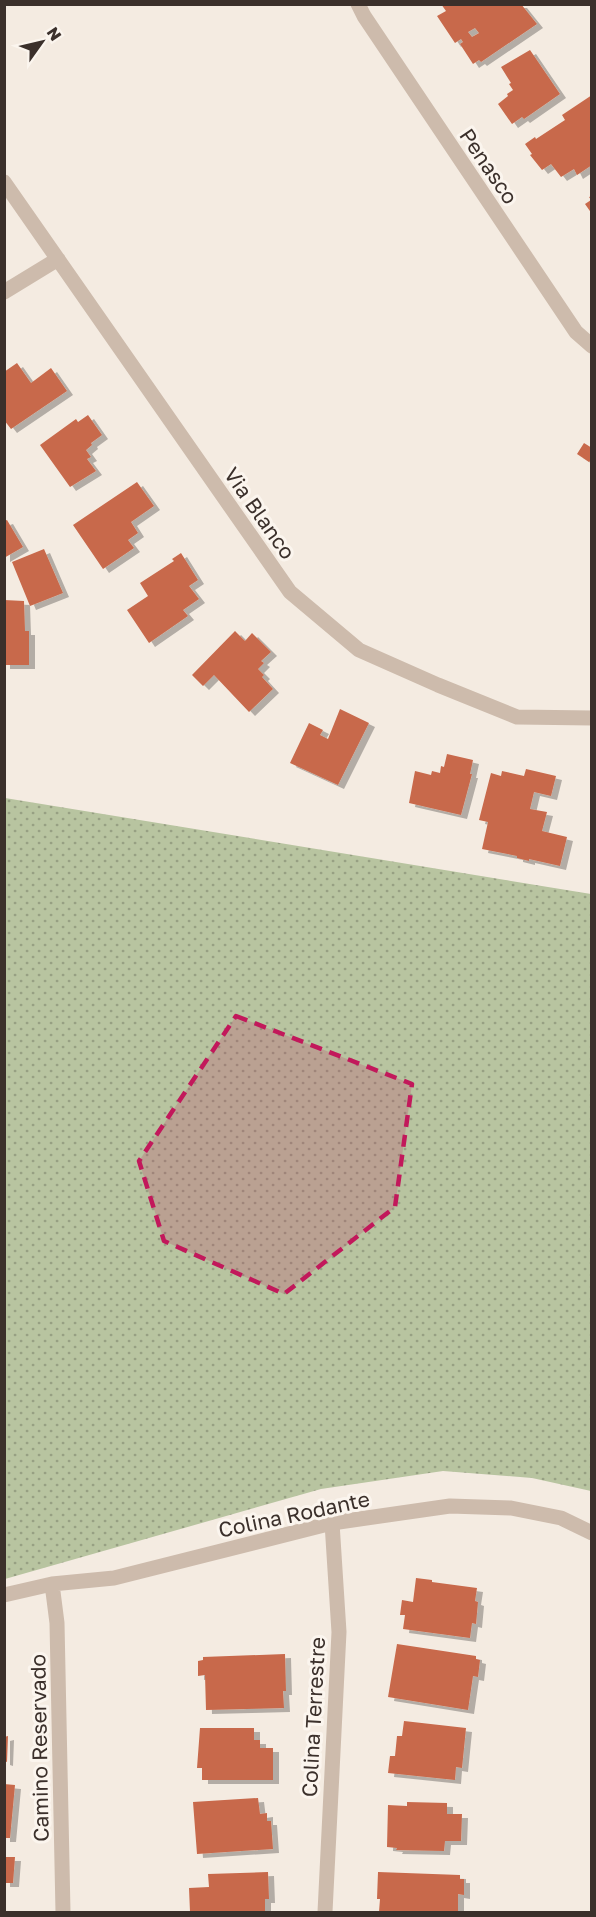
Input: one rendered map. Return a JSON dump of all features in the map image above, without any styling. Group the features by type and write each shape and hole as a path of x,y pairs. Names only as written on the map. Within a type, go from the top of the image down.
{"street":[{"name":"Penasco","path":"358,4 576,332 591,346"},
{"name":"Via Blanco","path":"4,182 290,592 359,650 438,685 517,717 591,718"},
{"path":"4,292 58,259"},
{"name":"Colina Rodante","path":"4,1595 52,1584 114,1578 332,1523 450,1506 501,1508 561,1518 591,1533"},
{"name":"Colina Terrestre","path":"325,1912 339,1632 332,1523"},
{"name":"Camino Reservado","path":"52,1584 57,1623 63,1912"}],"highlighted area":[{"path":"236,1016 412,1084 395,1207 284,1294 164,1241 139,1161"}],"green space":[{"path":"5,798 591,894 591,1491 532,1478 443,1471 321,1489 5,1579"}],"building":[{"path":"441,4 521,4 537,24 481,62 479,60 473,64 460,44 463,42 461,39 455,43 437,16 446,11","holes":["475,28 479,33 472,37 468,32"]},
{"path":"530,50 560,94 524,119 522,117 512,124 498,104 513,90 501,67"},
{"path":"592,95 592,165 577,175 574,169 561,177 551,164 542,170 530,155 532,154 525,144 565,120 562,115"},
{"path":"592,196 592,214 585,204 591,200 589,197"},
{"path":"17,363 31,383 51,368 67,391 11,429 4,420 4,372"},
{"path":"88,415 102,435 86,450 91,457 87,459 96,471 70,487 40,445 76,419 78,422"},
{"path":"584,443 592,448 592,459 589,462 577,454"},
{"path":"137,482 154,506 131,522 138,533 128,540 134,548 103,569 73,525"},
{"path":"7,520 23,547 4,558 4,521"},
{"path":"44,549 63,593 30,606 12,562"},
{"path":"181,553 198,580 189,586 199,599 183,610 188,616 149,643 127,610 148,596 140,583 174,561 172,559"},
{"path":"4,600 24,601 25,631 29,631 29,665 4,665"},
{"path":"235,631 245,641 252,633 271,652 261,661 264,663 258,669 273,689 249,712 214,675 203,686 192,675"},
{"path":"340,709 369,723 338,785 290,763 309,723 323,730 320,735 328,739"},
{"path":"447,754 473,760 470,774 472,774 461,815 409,803 415,771 431,775 432,771 440,773"},
{"path":"526,769 556,776 551,796 534,792 530,809 547,812 542,831 567,837 560,866 482,849 488,822 479,820 491,773 501,776 502,771 524,776"},
{"path":"416,1578 477,1588 476,1624 472,1623 470,1638 403,1629 405,1615 400,1615 402,1600 413,1602"},
{"path":"397,1644 476,1656 476,1659 480,1660 478,1677 473,1676 468,1710 388,1697"},
{"path":"285,1654 284,1708 206,1710 205,1675 198,1676 198,1661 203,1660 203,1657"},
{"path":"404,1721 466,1728 462,1768 456,1767 455,1780 388,1773 390,1756 395,1756 397,1736 402,1736"},
{"path":"200,1728 254,1728 254,1740 260,1740 260,1748 273,1748 273,1780 202,1780 202,1768 197,1768"},
{"path":"8,1736 7,1762 4,1761 4,1737"},
{"path":"4,1784 15,1785 10,1838 4,1838"},
{"path":"258,1798 260,1814 267,1813 267,1821 271,1821 273,1849 197,1854 193,1802"},
{"path":"407,1802 447,1803 447,1814 462,1814 461,1841 445,1841 444,1851 396,1850 397,1848 387,1847 388,1805 407,1806"},
{"path":"4,1857 15,1857 13,1883 4,1883"},
{"path":"268,1872 269,1899 265,1899 265,1912 190,1912 189,1888 209,1887 208,1874"},
{"path":"378,1872 460,1875 460,1879 464,1879 464,1895 458,1894 458,1912 379,1912"}]}
